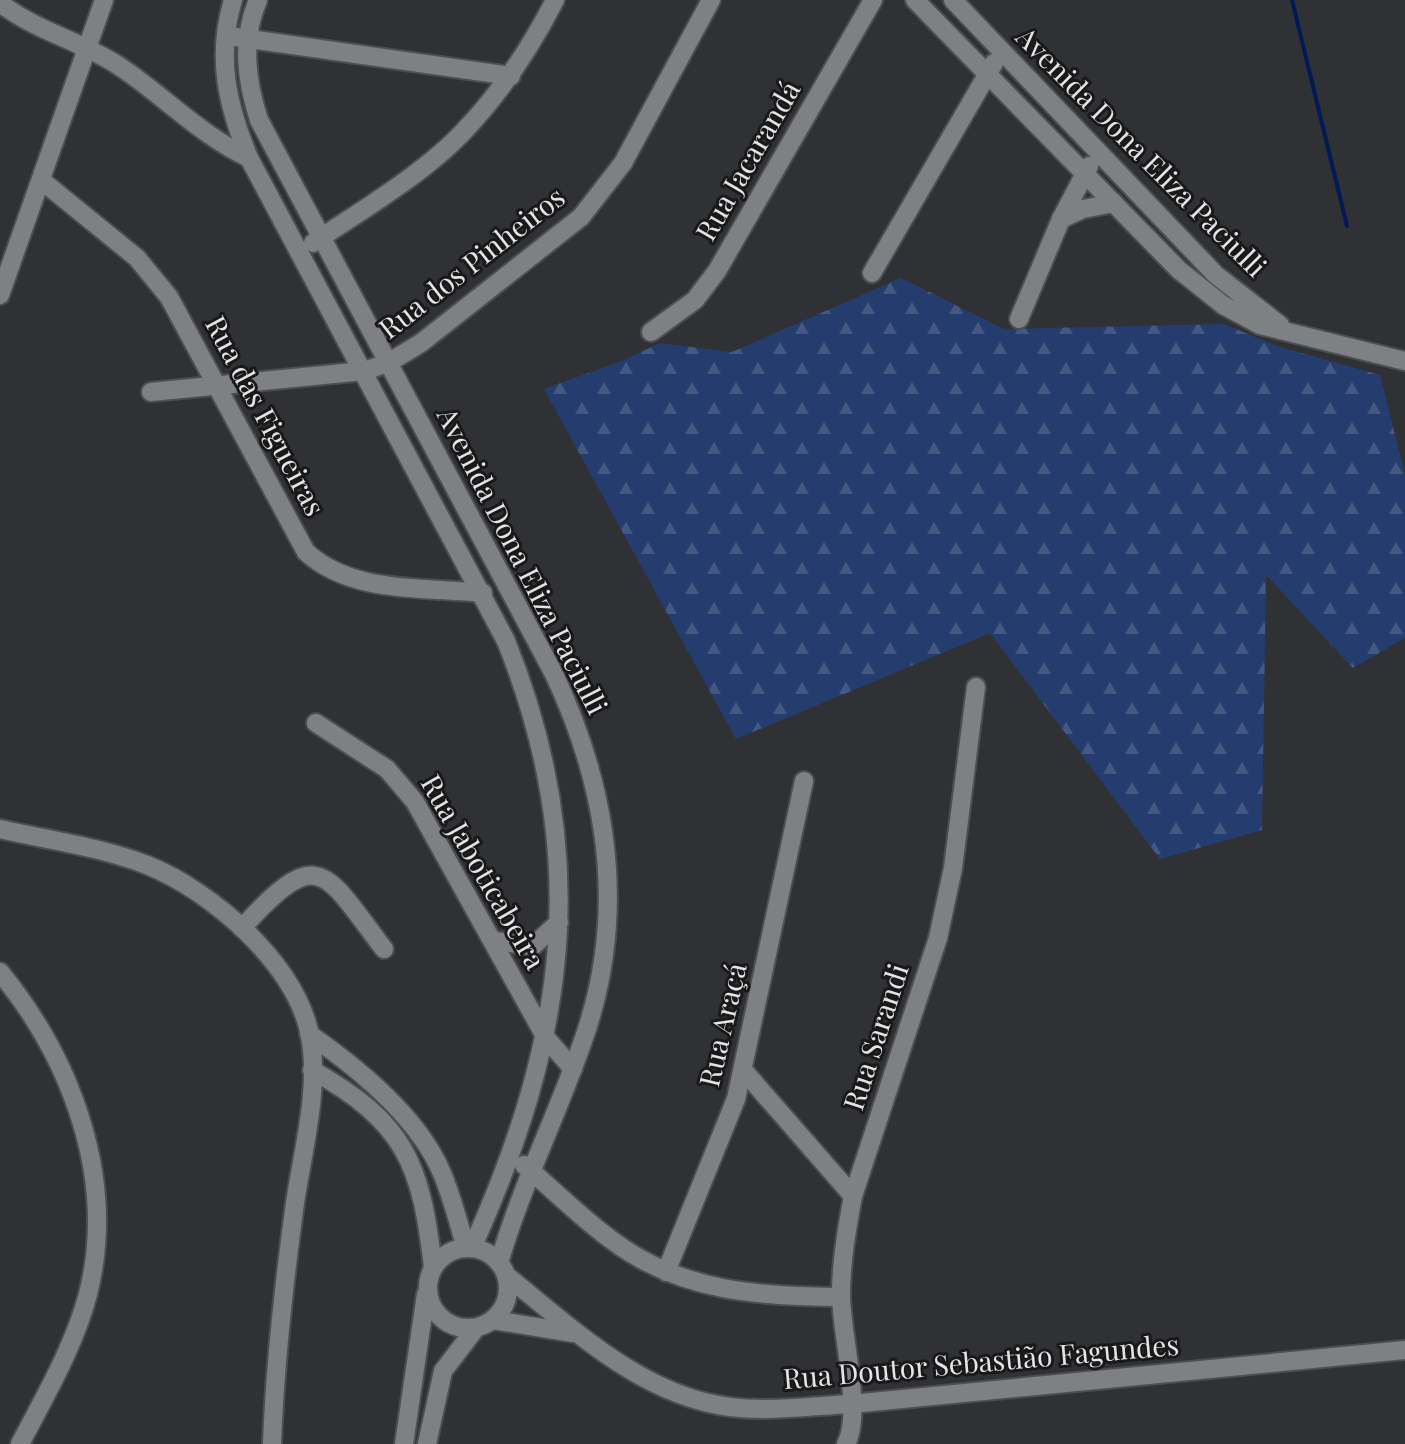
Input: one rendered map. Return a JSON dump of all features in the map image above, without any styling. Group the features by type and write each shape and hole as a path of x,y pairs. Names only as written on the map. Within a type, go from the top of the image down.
{"street":[{"path":"0,295 104,0"},
{"name":"Avenida Dona Eliza Paciulli","path":"233,0 223,56 228,101 249,158 483,593 518,671 542,747 558,839 559,922 546,1038 512,1156 469,1248"},
{"name":"Avenida Dona Eliza Paciulli","path":"258,0 247,38 249,81 259,120 554,674 573,714 597,788 608,854 608,915 595,998 573,1069 532,1172 503,1270"},
{"path":"301,251 437,156 464,132 511,76 555,0"},
{"name":"Rua dos Pinheiros","path":"151,392 364,371 388,363 421,343 581,217 623,163 711,0"},
{"name":"Rua Jacarandá","path":"651,332 695,300 717,271 873,0"},
{"name":"Avenida Dona Eliza Paciulli","path":"915,0 988,71 1179,270 1211,296 1260,325 1405,361"},
{"name":"Avenida Dona Eliza Paciulli","path":"953,0 1216,275 1295,336"},
{"path":"6,8 88,47 218,141 249,158"},
{"path":"225,35 511,76"},
{"path":"872,273 1002,51"},
{"path":"1019,319 1061,219 1097,153"},
{"name":"Rua das Figueiras","path":"41,180 137,258 155,277 217,385 296,535 321,565 360,581 483,593"},
{"path":"1061,219 1083,209 1114,203"},
{"name":"Rua Sarandi","path":"846,1444 852,1428 840,1297 853,1196 938,938 953,868 976,687"},
{"name":"Rua Jaboticabeira","path":"316,723 387,769 415,802 546,1038 573,1069"},
{"name":"Rua Araçá","path":"666,1272 728,1121 744,1071 804,781"},
{"path":"0,829 145,865 213,902 242,928 287,984 309,1034 312,1070 284,1284 272,1444"},
{"path":"242,928 273,893 305,874 315,874 336,886 384,949"},
{"path":"494,941 533,946 559,922"},
{"path":"0,972 26,1004 80,1113 97,1197 96,1244 88,1294 74,1336 20,1444"},
{"path":"309,1034 339,1055 374,1087 426,1144 440,1170 469,1248"},
{"path":"312,1070 369,1107 393,1131 409,1156 422,1189 430,1302 440,1318 457,1327 476,1328"},
{"path":"744,1071 853,1196"},
{"path":"512,1156 612,1240 666,1272 736,1292 840,1297"},
{"path":"404,1444 430,1275 442,1257 469,1248 487,1253 503,1270 508,1292 504,1308 493,1320 476,1328 443,1371 433,1404 427,1444"},
{"name":"Rua Doutor Sebastião Fagundes","path":"503,1270 581,1335 661,1388 694,1400 770,1409 851,1404 1405,1350"},
{"name":"Rua Doutor Sebastião Fagundes","path":"493,1320 581,1335"}],"green space":[{"path":"901,278 1004,329 1224,324 1277,346 1380,375 1405,475 1405,638 1353,668 1266,575 1262,830 1160,859 990,633 736,739 544,389 624,360 660,343 732,352"}],"waterway":[{"path":"1292,0 1347,226"}]}
